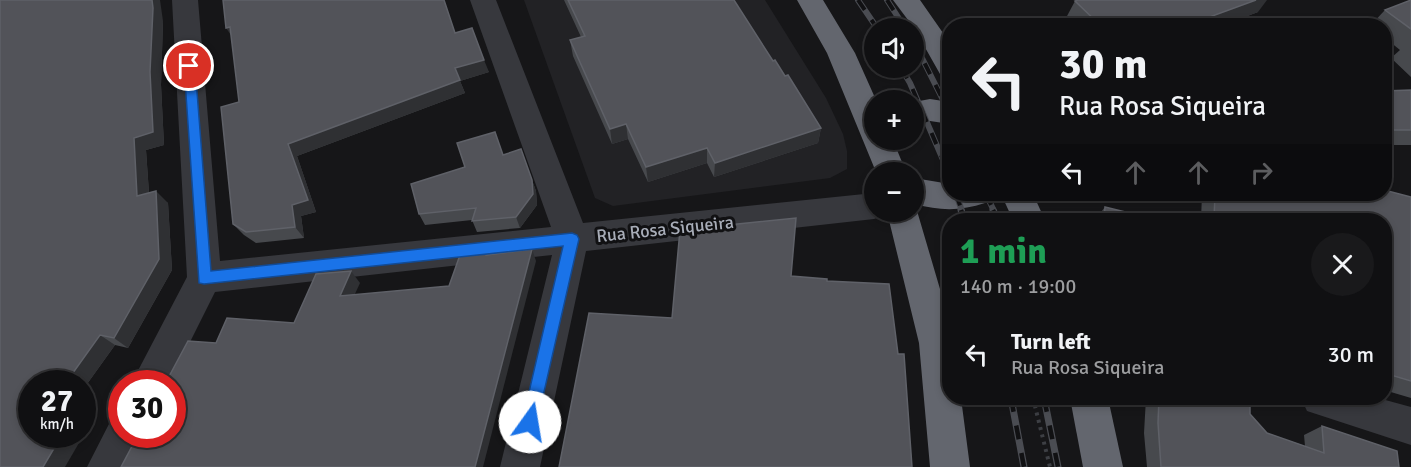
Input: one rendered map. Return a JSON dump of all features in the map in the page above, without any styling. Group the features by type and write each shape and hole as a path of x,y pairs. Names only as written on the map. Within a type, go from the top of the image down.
{"highway":[{"path":"810,0 841,53 864,107"},
{"path":"906,0 942,54"},
{"path":"924,111 942,112"},
{"path":"924,194 942,197"},
{"path":"906,222 937,343 942,391"},
{"path":"944,405 950,467"},
{"path":"1090,405 1102,467"}],"street":[{"path":"157,370 204,278 185,0"},
{"path":"483,0 572,239 520,467"},
{"name":"Rua Rosa Siqueira","path":"204,278 864,207"},
{"path":"1343,405 1411,426"},
{"path":"107,467 117,448"}],"path":[{"path":"1036,405 1050,467"}],"shaded area":[{"path":"524,0 765,0 826,98 843,134 847,151 847,169 830,178 613,206 595,198"}],"building":[{"path":"0,0 152,0 150,72 153,132 134,138 137,196 156,191 159,259 114,338 100,335 75,370 18,370 18,448 54,448 43,467 0,467"},
{"path":"223,0 444,0 455,33 472,28 484,60 455,68 460,80 288,144 308,200 292,205 295,227 246,232 233,224 221,107 239,102 230,27 226,28"},
{"path":"568,0 734,0 773,61 775,60 785,76 788,75 821,128 715,163 707,148 646,167 626,124 610,129 570,40 585,36"},
{"path":"1256,0 1207,18 1093,18 1075,1"},
{"path":"1411,0 1411,29 1385,10"},
{"path":"1411,90 1411,130 1394,130 1392,127 1392,91"},
{"path":"495,132 503,155 521,149 532,180 533,194 516,217 472,221 476,208 419,214 411,184 465,167 457,143"},
{"path":"1392,192 1411,197 1411,381 1392,375 1392,213 1214,213 1215,201 1392,201"},
{"path":"1105,207 1129,213 1105,213"},
{"path":"796,218 791,276 827,279 827,281 889,284 898,354 904,354 912,467 559,467 589,313 672,318 680,230"},
{"path":"532,249 475,467 121,467 131,448 186,448 186,370 172,370 188,341 216,343 227,318 294,323 316,274 351,271 340,296 449,286 460,255 490,252 487,255"},
{"path":"1159,405 1250,405 1250,414 1267,433 1324,453 1322,426 1397,451 1399,467 1161,467"}],"railway":[{"path":"858,0 870,18"},
{"path":"887,0 899,18"},
{"path":"924,62 942,98"},
{"path":"907,78 942,157"},
{"path":"958,201 962,211"},
{"path":"989,201 994,211"},
{"path":"1012,405 1024,467"},
{"path":"1045,405 1058,467"}],"route":[{"path":"189,66 204,278 572,239 530,422"}]}
